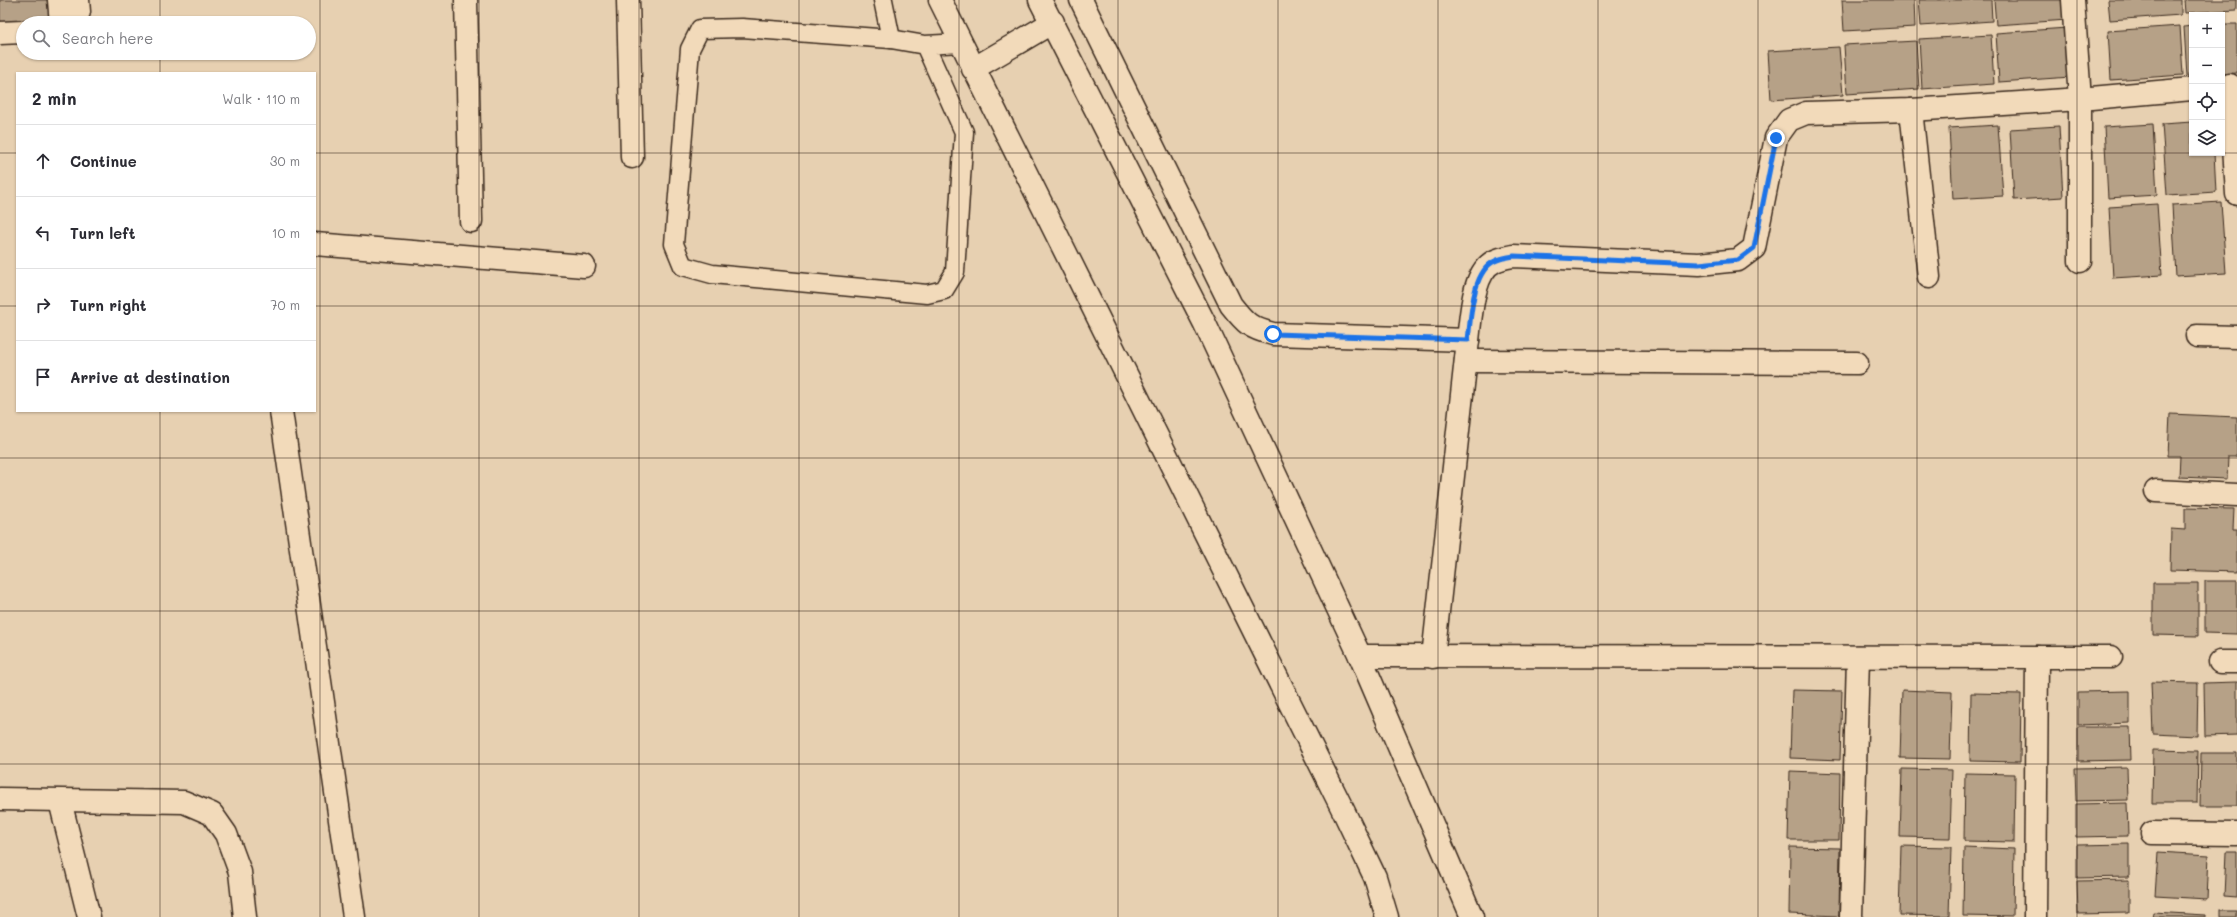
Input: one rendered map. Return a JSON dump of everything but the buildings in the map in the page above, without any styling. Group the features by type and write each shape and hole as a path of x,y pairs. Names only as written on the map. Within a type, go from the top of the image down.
{"street":[{"path":"59,0 73,12"},
{"path":"466,0 471,221"},
{"path":"628,0 632,157"},
{"path":"940,0 961,43 981,64 1375,876 1388,917"},
{"path":"1040,0 1053,22 1205,324 1360,656 1472,917"},
{"path":"1081,0 1231,305 1241,319 1253,329 1273,334 1467,350 1857,363"},
{"path":"2073,0 2080,100 2080,261"},
{"path":"981,64 1053,22"},
{"path":"0,32 16,32"},
{"path":"2230,85 2237,194"},
{"path":"1433,656 1475,290 1481,274 1494,261 1514,256 1699,264 1738,260 1754,248 1776,138 1789,120 1806,113 1911,110 2080,100 2189,89"},
{"path":"1911,110 1929,277"},
{"path":"316,244 584,266"},
{"path":"2197,336 2237,337"},
{"path":"281,412 354,917"},
{"path":"2156,491 2237,495"},
{"path":"1360,656 2111,657"},
{"path":"1851,917 1858,656"},
{"path":"2036,917 2037,657"},
{"path":"0,800 184,802 212,814 226,834 240,872 245,917"},
{"path":"60,800 89,917"},
{"path":"2152,832 2237,834"}],"lane":[{"path":"883,0 891,39"},
{"path":"925,45 964,132 955,272 944,290 927,294 712,274 683,266 674,244 690,49 700,29 742,28 891,39 925,45 961,43"}],"route":[{"path":"1273,334 1468,340 1475,290 1481,274 1494,261 1514,256 1699,264 1738,260 1754,248 1776,138"}]}
